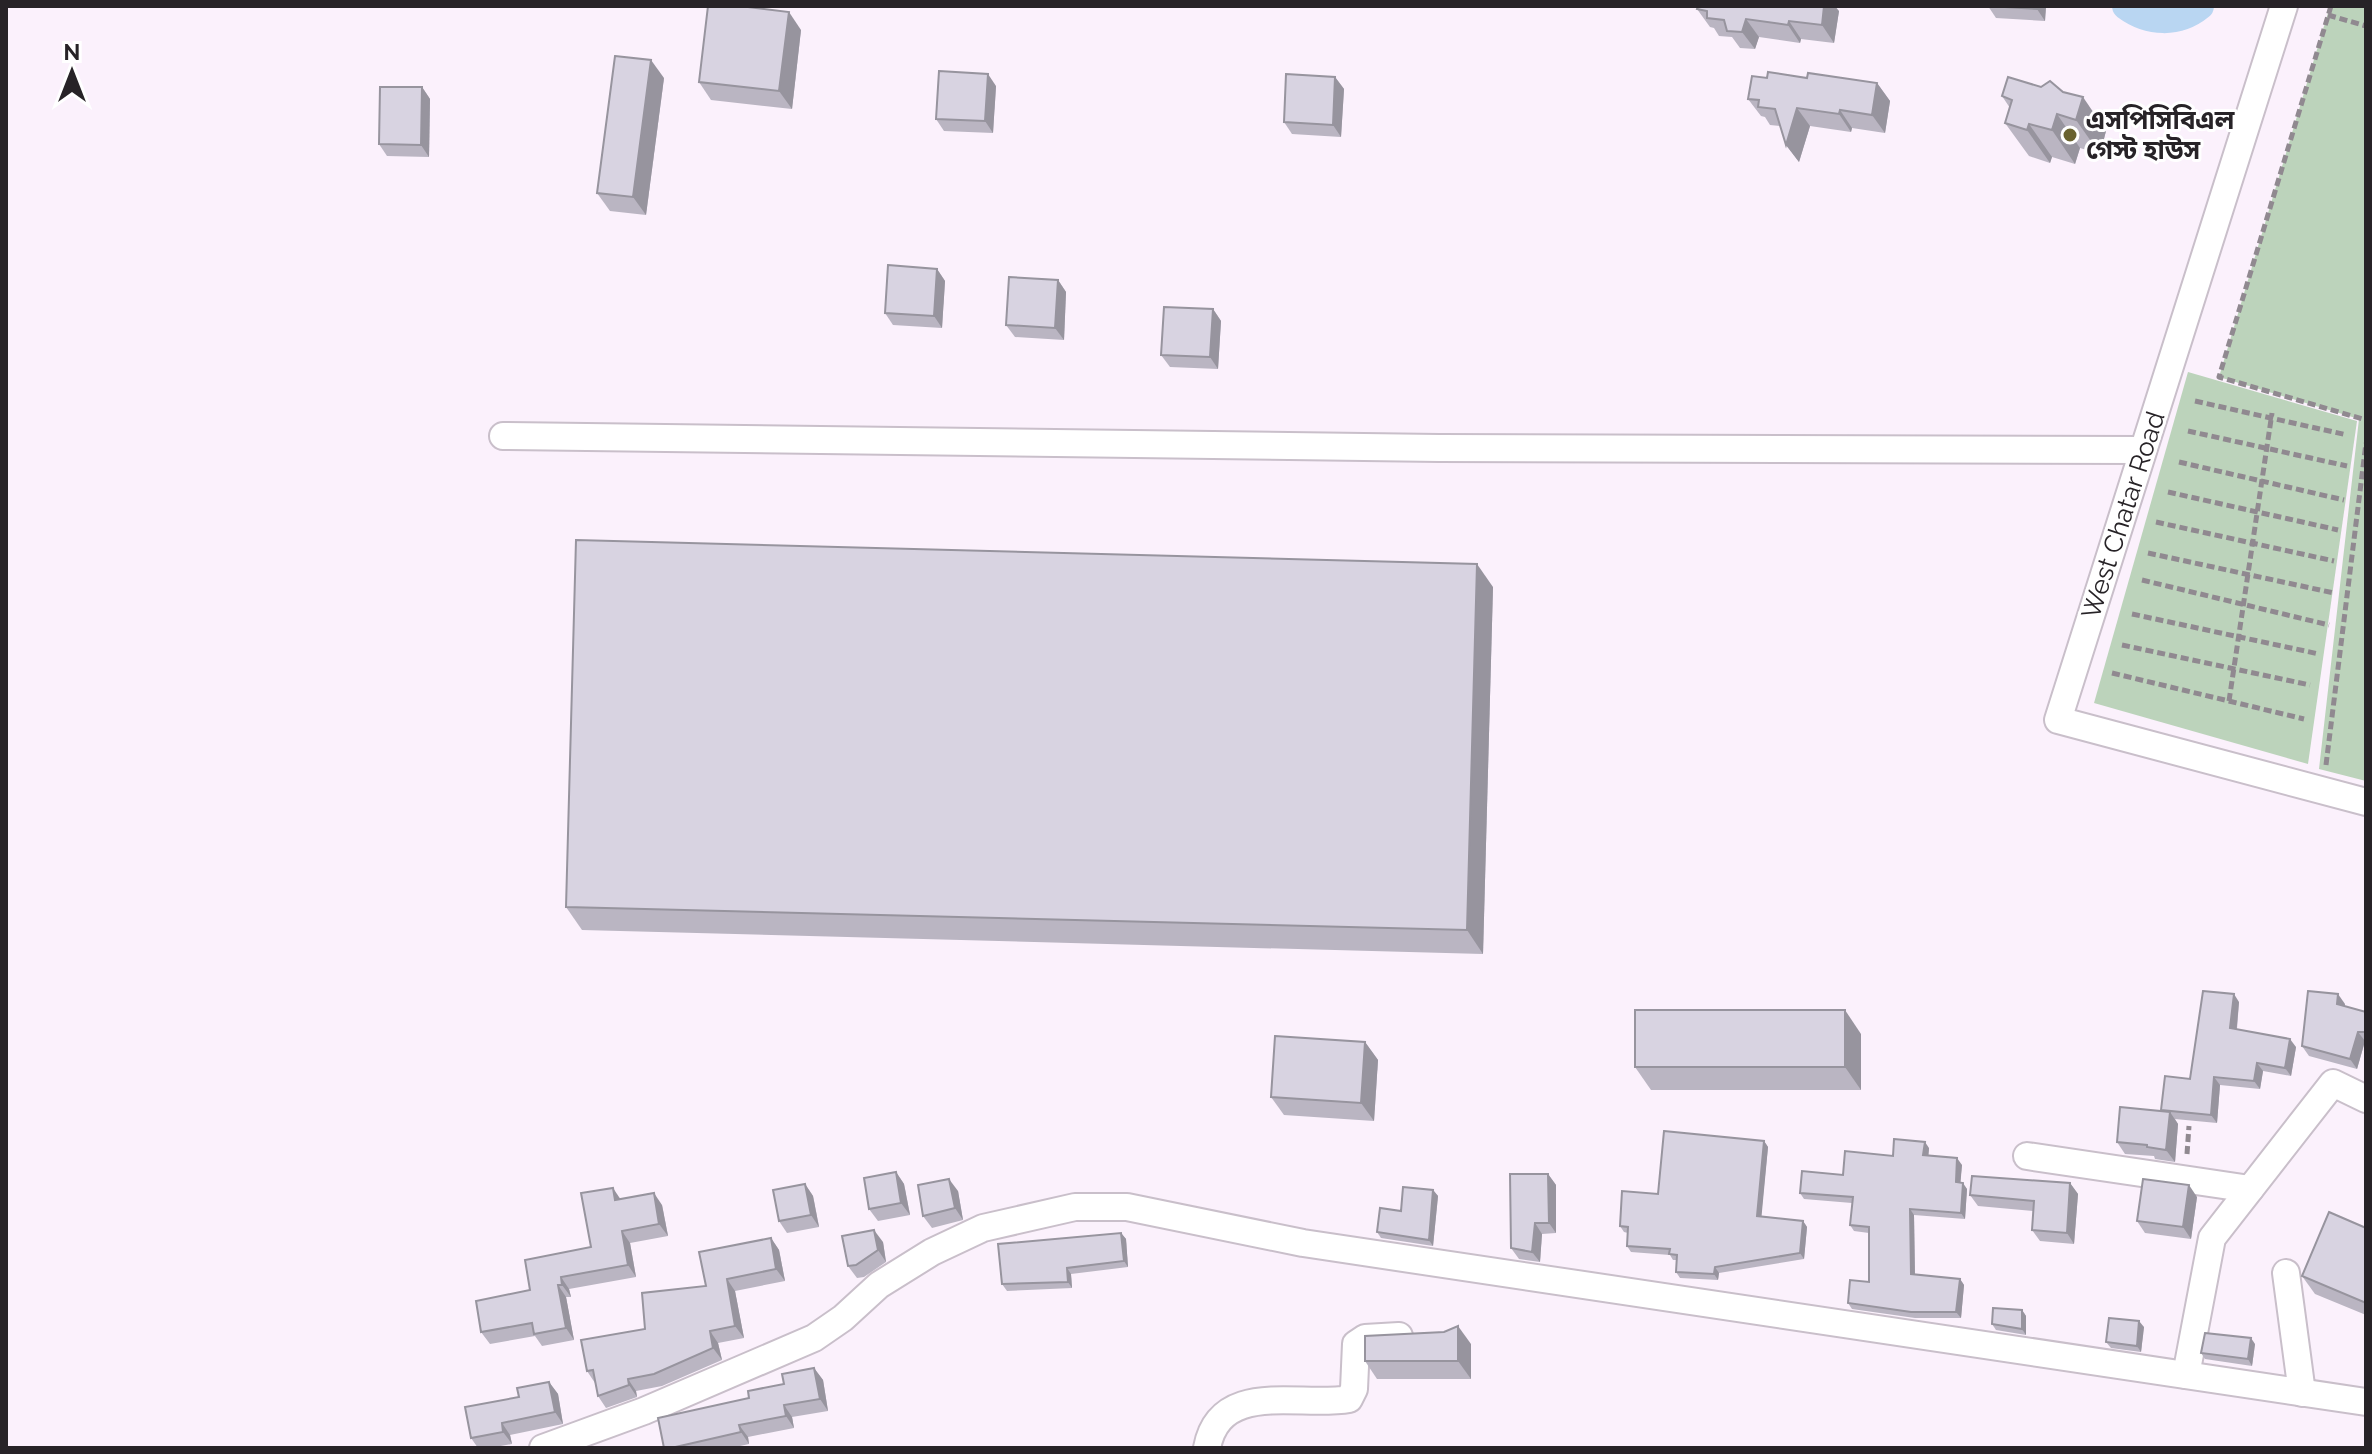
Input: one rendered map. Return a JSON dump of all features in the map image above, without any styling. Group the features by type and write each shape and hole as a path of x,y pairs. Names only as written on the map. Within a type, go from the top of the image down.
{"street":[{"name":"West Chatar Road","path":"2284,6 2058,720 2366,802"},
{"path":"503,436 1439,448 2143,450"},
{"path":"2186,1375 2212,1238 2333,1083 2366,1099"},
{"path":"2027,1156 2250,1189"},
{"path":"543,1448 644,1411 814,1338 843,1318 879,1285 932,1252 983,1228 1075,1207 1127,1207 1303,1243 2366,1402"},
{"path":"2286,1273 2302,1393"},
{"path":"1207,1448 1211,1430 1219,1418 1247,1403 1349,1399 1354,1389 1356,1344 1365,1338 1425,1335"}],"path":[{"path":"2331,6 2219,377 2366,420"},
{"path":"2328,15 2366,26"},
{"path":"2195,401 2347,435"},
{"path":"2229,701 2272,416"},
{"path":"2188,431 2347,466"},
{"path":"2340,769 2326,765 2366,443"},
{"path":"2179,462 2344,500"},
{"path":"2168,492 2338,530"},
{"path":"2156,522 2334,561"},
{"path":"2148,553 2334,593"},
{"path":"2142,580 2329,625"},
{"path":"2132,614 2319,654"},
{"path":"2122,645 2310,685"},
{"path":"2112,673 2304,719"}],"green space":[{"path":"2330,6 2366,6 2366,781 2319,769 2359,419 2219,377"},
{"path":"2188,372 2357,421 2308,764 2094,703"}],"building":[{"path":"708,6 789,12 779,91 699,82"},
{"path":"1698,6 1824,6 1822,25 1789,21 1788,25 1746,19 1742,32 1727,31 1724,20 1707,18 1707,11 1697,9"},
{"path":"1988,6 2037,6 2037,9"},
{"path":"615,56 651,60 633,197 597,193"},
{"path":"939,71 988,74 985,121 936,119"},
{"path":"1768,72 1807,78 1808,73 1877,83 1872,115 1797,108 1786,145 1775,109 1758,107 1759,100 1748,99 1752,76 1767,78"},
{"path":"1286,74 1335,77 1333,125 1284,122"},
{"path":"2008,77 2041,87 2050,81 2063,92 2083,97 2076,120 2057,114 2052,130 2029,124 2027,130 2005,123 2012,100 2002,96"},
{"path":"380,87 422,87 421,145 379,144"},
{"path":"888,265 937,269 934,316 885,313"},
{"path":"1009,277 1058,280 1055,328 1006,325"},
{"path":"1164,307 1213,309 1210,357 1161,355"},
{"path":"576,540 1477,564 1467,930 566,907"},
{"path":"2203,991 2234,994 2230,1028 2290,1039 2285,1068 2257,1063 2254,1081 2214,1077 2211,1115 2161,1110 2165,1076 2190,1079"},
{"path":"2308,991 2338,994 2337,1004 2366,1012 2366,1032 2358,1032 2350,1059 2302,1046"},
{"path":"1635,1010 1845,1010 1845,1067 1635,1067"},
{"path":"1275,1036 1365,1042 1361,1103 1271,1097"},
{"path":"2120,1107 2170,1112 2166,1150 2117,1142"},
{"path":"1664,1131 1764,1141 1757,1216 1803,1221 1800,1253 1715,1267 1714,1274 1676,1272 1677,1255 1669,1254 1670,1249 1627,1246 1628,1227 1620,1226 1622,1191 1658,1194"},
{"path":"1894,1139 1925,1142 1923,1155 1957,1158 1956,1182 1963,1183 1961,1213 1910,1209 1911,1274 1960,1279 1956,1312 1911,1312 1848,1303 1850,1280 1869,1282 1869,1227 1850,1225 1853,1197 1800,1193 1802,1171 1843,1175 1845,1151 1893,1156"},
{"path":"896,1172 901,1203 869,1209 864,1178"},
{"path":"1510,1174 1548,1174 1549,1223 1535,1223 1532,1252 1511,1248"},
{"path":"1972,1176 2070,1183 2067,1233 2032,1230 2034,1201 1970,1195"},
{"path":"949,1179 955,1208 923,1216 918,1185"},
{"path":"2143,1179 2189,1185 2183,1227 2137,1221"},
{"path":"805,1184 811,1215 779,1221 773,1190"},
{"path":"1403,1187 1433,1190 1429,1240 1377,1232 1380,1208 1401,1211"},
{"path":"613,1188 615,1200 654,1193 659,1224 622,1231 628,1265 561,1277 562,1285 558,1285 566,1328 534,1334 532,1323 481,1332 476,1301 530,1290 525,1260 591,1247 581,1193"},
{"path":"2329,1212 2366,1228 2366,1303 2302,1276"},
{"path":"874,1230 878,1250 856,1265 848,1266 842,1236"},
{"path":"1121,1233 1124,1261 1067,1268 1068,1282 1002,1284 998,1244"},
{"path":"771,1238 776,1269 727,1279 735,1326 710,1331 713,1348 654,1374 628,1379 629,1385 598,1396 593,1370 587,1371 581,1340 645,1329 642,1293 706,1286 699,1252"},
{"path":"1993,1308 2022,1310 2022,1329 1992,1324"},
{"path":"2109,1318 2139,1321 2137,1346 2106,1342"},
{"path":"1458,1326 1458,1361 1365,1361 1365,1336 1444,1332"},
{"path":"2205,1333 2251,1338 2248,1359 2201,1353"},
{"path":"814,1368 820,1399 784,1405 786,1416 739,1425 741,1432 664,1448 658,1418 749,1398 748,1391 784,1384 782,1374"},
{"path":"549,1382 555,1412 502,1423 503,1432 471,1438 465,1407 519,1397 517,1388"}],"waterway":[{"path":"2126,6 2144,16 2163,19 2182,16 2200,6"}],"place":[{"name":"এসপিসিবিএল গেস্ট হাউস","path":"2070,135"}]}
